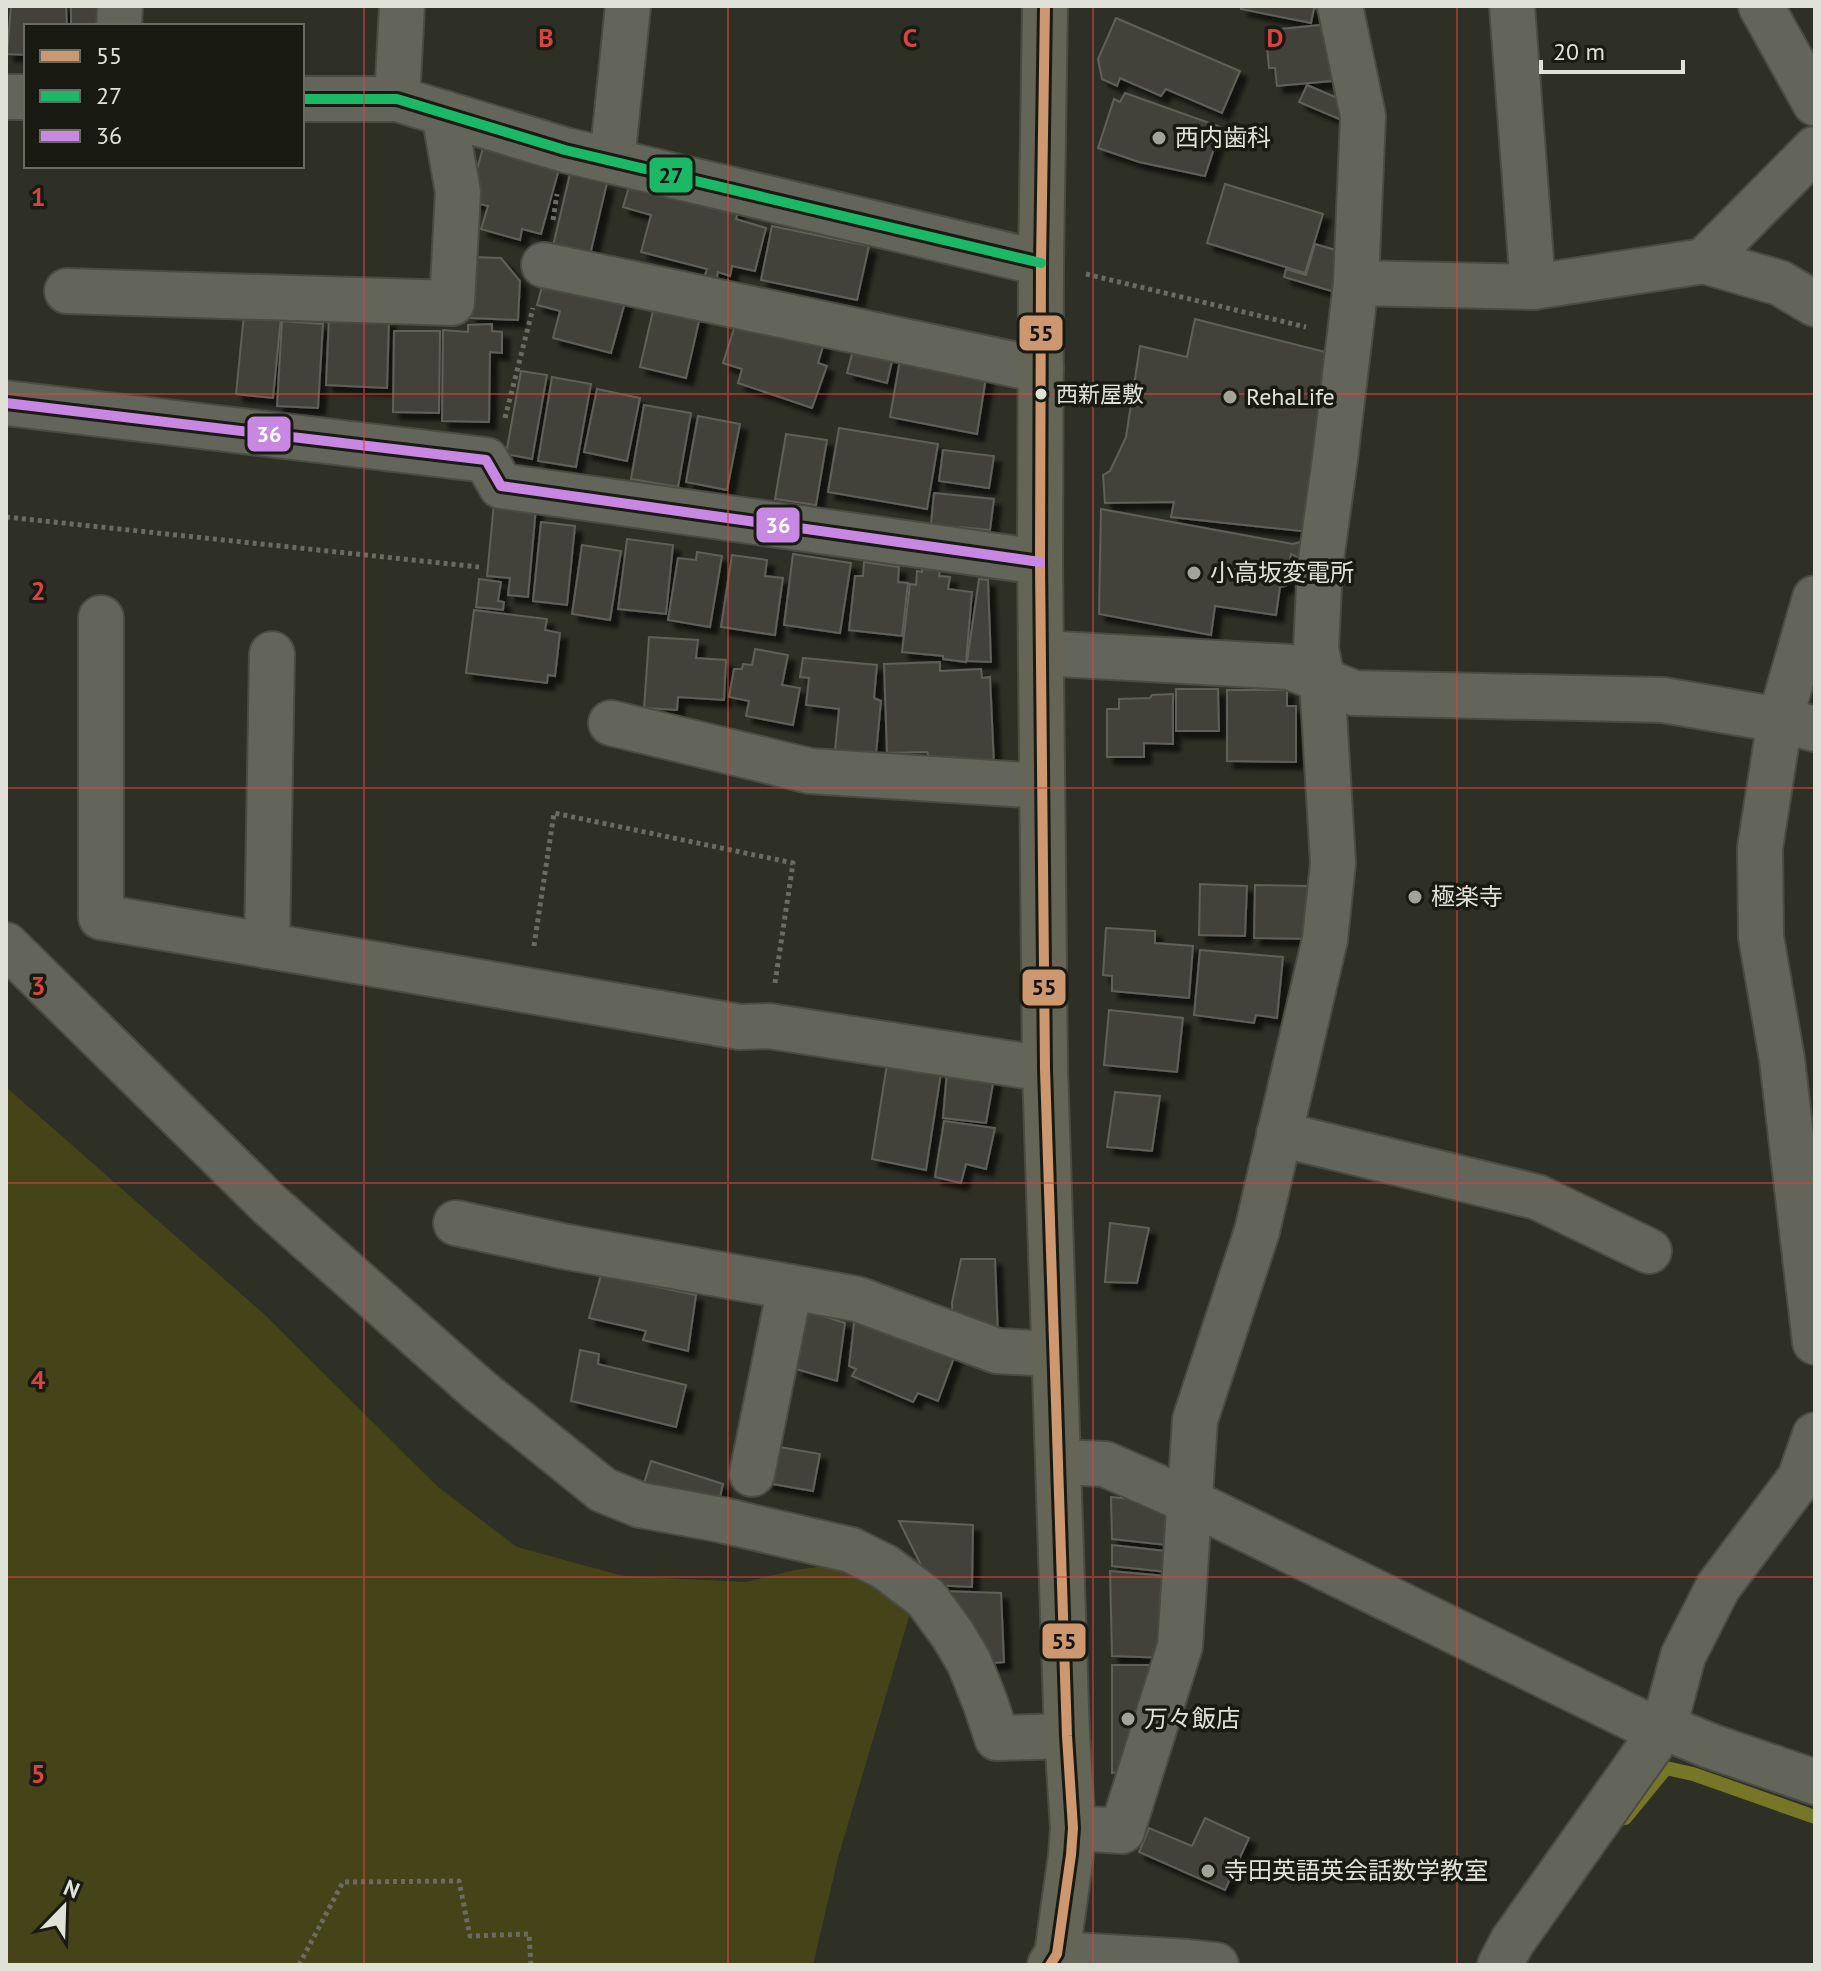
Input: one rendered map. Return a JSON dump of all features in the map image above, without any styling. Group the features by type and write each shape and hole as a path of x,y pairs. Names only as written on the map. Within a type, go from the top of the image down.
{"main road":[{"path":"1045,6 1040,562 1045,1069 1067,1736 1073,1828 1054,1960"}],"street":[{"path":"397,99 402,6"},
{"path":"612,161 628,6"},
{"path":"1073,1828 1122,1831 1180,1646 1195,1420 1257,1231 1325,939 1333,863 1322,679 1316,648 1320,567 1356,283 1363,116 1340,6"},
{"path":"1512,6 1533,287"},
{"path":"1761,6 1815,103"},
{"path":"304,99 397,99 565,150 1041,263"},
{"path":"67,291 452,303 458,192 444,113"},
{"path":"1704,261 1815,149"},
{"path":"1356,283 1533,287 1704,261 1780,283 1815,304"},
{"path":"544,265 1041,370"},
{"path":"6,403 486,460 501,486 1040,562"},
{"path":"1815,598 1798,724 1760,848 1761,937 1782,1059 1815,1342"},
{"path":"101,618 101,917 740,1027 769,1026 1045,1069"},
{"path":"1041,653 1290,667 1354,693 1663,700 1798,724"},
{"path":"267,946 272,654"},
{"path":"611,723 810,771 1042,786"},
{"path":"6,945 270,1205 480,1391 603,1490 640,1505 722,1520 851,1550 885,1567 926,1598 953,1635 969,1662 997,1738 1067,1736"},
{"path":"1279,1134 1537,1197 1649,1251"},
{"path":"456,1223 567,1247 857,1299 997,1351 1054,1354"},
{"path":"752,1474 790,1287"},
{"path":"1500,1965 1512,1942 1664,1727 1683,1656 1718,1587 1807,1478 1815,1435"},
{"path":"1058,1462 1105,1464 1189,1501 1638,1721 1664,1727 1815,1782"},
{"path":"1054,1960 1216,1965"}],"path":[{"path":"1041,263 1350,338"},
{"path":"6,517 479,567"},
{"path":"527,990 554,813 793,863 769,1026"},
{"path":"299,1965 343,1882 459,1881 470,1936 529,1934 531,1965"}],"shaded area":[{"path":"6,1087 264,1314 438,1487 517,1547 623,1576 746,1582 795,1570 854,1562 914,1600 838,1858 813,1965 6,1965"}],"building":[{"path":"11,6 66,6 67,24 24,24 24,55 7,54"},
{"path":"71,6 104,6 104,24 71,24"},
{"path":"1241,6 1324,6 1323,10 1314,8 1311,23 1241,9"},
{"path":"1116,18 1240,71 1222,113 1166,89 1161,96 1120,78 1117,86 1102,79 1098,59"},
{"path":"1329,24 1332,81 1277,86 1275,68 1269,68 1267,47 1273,47 1271,30"},
{"path":"1307,85 1347,102 1339,119 1299,102"},
{"name":"西内歯科","path":"1125,93 1221,127 1205,176 1139,162 1098,148 1114,99 1120,102"},
{"path":"483,148 559,169 541,234 522,229 520,240 481,229 488,206 468,201"},
{"path":"570,174 607,183 590,255 553,246"},
{"path":"631,180 739,208 736,219 766,228 755,271 732,266 730,276 718,272 716,282 704,278 707,269 641,252 651,215 623,207"},
{"path":"1225,184 1323,214 1305,273 1207,243"},
{"path":"772,226 869,246 857,300 761,280"},
{"path":"1315,244 1349,254 1338,293 1284,277 1286,269 1306,275"},
{"path":"473,257 501,258 520,281 518,320 470,318"},
{"path":"546,273 627,295 611,353 553,338 560,311 537,305"},
{"path":"656,298 702,308 686,378 640,367"},
{"path":"244,314 281,317 273,398 236,394"},
{"path":"329,317 389,320 387,388 326,385"},
{"path":"737,319 824,343 818,363 827,366 812,408 738,383 742,369 723,363"},
{"name":"RehaLife","path":"1195,319 1333,354 1310,532 1171,517 1174,502 1105,503 1103,475 1110,471 1126,437 1140,346 1187,357"},
{"path":"282,321 323,324 318,408 277,406"},
{"path":"492,324 492,331 502,332 502,353 490,352 489,422 442,421 443,330 468,332 468,325"},
{"path":"394,331 440,331 439,413 393,412"},
{"path":"856,339 895,348 887,383 847,373"},
{"path":"901,354 987,371 977,434 890,417"},
{"path":"521,371 547,375 532,459 506,454"},
{"path":"552,377 591,384 576,467 538,461"},
{"path":"597,389 640,398 627,461 584,452"},
{"path":"644,405 691,413 678,487 631,479"},
{"path":"698,416 740,424 727,490 686,482"},
{"path":"839,428 938,444 927,509 828,492"},
{"path":"786,434 827,440 816,505 775,499"},
{"path":"943,450 994,456 989,488 939,481"},
{"path":"934,493 994,499 990,530 960,527 959,538 930,535"},
{"path":"494,503 536,507 528,597 508,595 510,578 487,576"},
{"name":"小高坂変電所","path":"1101,509 1293,544 1300,542 1305,546 1300,559 1291,554 1286,586 1280,587 1276,615 1215,606 1211,635 1099,614"},
{"path":"541,522 575,526 567,605 533,601"},
{"path":"627,539 673,545 666,614 618,609"},
{"path":"582,545 621,551 610,620 572,614"},
{"path":"697,552 722,556 710,627 668,620 678,558 696,560"},
{"path":"793,554 851,563 840,633 784,625"},
{"path":"732,555 767,560 765,576 783,578 775,635 721,627"},
{"path":"864,562 899,567 898,582 908,583 902,636 849,630 855,576 863,576"},
{"path":"922,569 940,570 939,576 950,577 948,589 972,592 966,662 902,652 910,584 916,585 917,571 922,572"},
{"path":"479,579 501,582 498,601 504,602 503,610 476,607"},
{"path":"979,579 988,580 991,662 967,661"},
{"path":"474,610 547,619 545,630 560,633 555,676 548,675 547,683 466,673"},
{"path":"649,637 698,640 696,658 726,660 724,700 678,697 677,710 644,708"},
{"path":"755,649 788,655 782,685 800,688 793,725 746,716 749,701 729,697 734,669 742,669 743,664 752,665"},
{"path":"803,658 877,665 874,698 881,701 875,765 834,761 839,709 806,705 809,678 800,677"},
{"path":"940,662 940,671 981,669 982,678 990,677 994,765 955,767 955,757 930,759 927,752 887,753 884,664"},
{"path":"1176,689 1218,689 1219,731 1176,731"},
{"path":"1227,690 1287,690 1287,706 1296,706 1296,762 1227,761"},
{"path":"1173,694 1173,744 1144,743 1144,757 1107,757 1107,709 1119,709 1119,699"},
{"path":"1200,884 1247,886 1245,936 1199,935"},
{"path":"1255,885 1310,886 1309,939 1254,938"},
{"path":"1106,928 1155,931 1155,943 1193,946 1189,998 1112,991 1112,976 1103,975"},
{"path":"1200,950 1283,957 1277,1018 1256,1015 1254,1023 1194,1015"},
{"path":"1109,1010 1183,1018 1177,1072 1104,1065"},
{"path":"887,1064 941,1073 926,1170 872,1159"},
{"path":"947,1071 994,1078 986,1123 943,1118"},
{"path":"1115,1092 1160,1096 1152,1151 1107,1147"},
{"path":"944,1121 995,1128 986,1169 966,1164 961,1183 935,1177"},
{"path":"1110,1223 1149,1228 1137,1283 1105,1282"},
{"path":"961,1259 995,1259 998,1334 953,1327 952,1303"},
{"path":"601,1275 696,1295 688,1351 643,1340 646,1331 589,1318"},
{"path":"808,1311 845,1323 837,1381 796,1369"},
{"path":"855,1315 956,1352 938,1401 918,1393 913,1402 852,1376 856,1369 849,1366"},
{"path":"580,1350 599,1354 598,1364 686,1385 676,1427 571,1401"},
{"path":"774,1446 820,1454 813,1491 766,1483"},
{"path":"651,1461 723,1484 716,1515 640,1496"},
{"path":"1111,1497 1176,1503 1175,1546 1112,1539"},
{"path":"899,1521 973,1525 972,1587 931,1585"},
{"path":"1112,1545 1174,1552 1175,1573 1112,1566"},
{"path":"1110,1571 1166,1576 1168,1658 1112,1656"},
{"path":"943,1591 1001,1593 1004,1662 983,1664"},
{"name":"万々飯店","path":"1112,1665 1166,1665 1121,1772 1112,1773"},
{"name":"寺田英語英会話数学教室","path":"1205,1818 1249,1838 1225,1890 1139,1852 1149,1828 1192,1846"}],"waterway":[{"path":"1625,1818 1666,1768 1693,1774 1815,1817"}],"transit line":[{"name":"55","path":"1045,6 1040,562 1045,1069 1067,1736 1073,1828 1057,1954 1050,1965"},
{"name":"27","path":"304,99 397,99 565,150 1041,263"},
{"name":"36","path":"6,403 486,460 501,486 1040,562"}],"place":[{"name":"西内歯科","path":"1159,138"},
{"name":"西新屋敷","path":"1041,394"},
{"name":"RehaLife","path":"1230,397"},
{"name":"小高坂変電所","path":"1194,573"},
{"name":"極楽寺","path":"1415,897"},
{"name":"万々飯店","path":"1128,1719"},
{"name":"寺田英語英会話数学教室","path":"1208,1871"}]}
